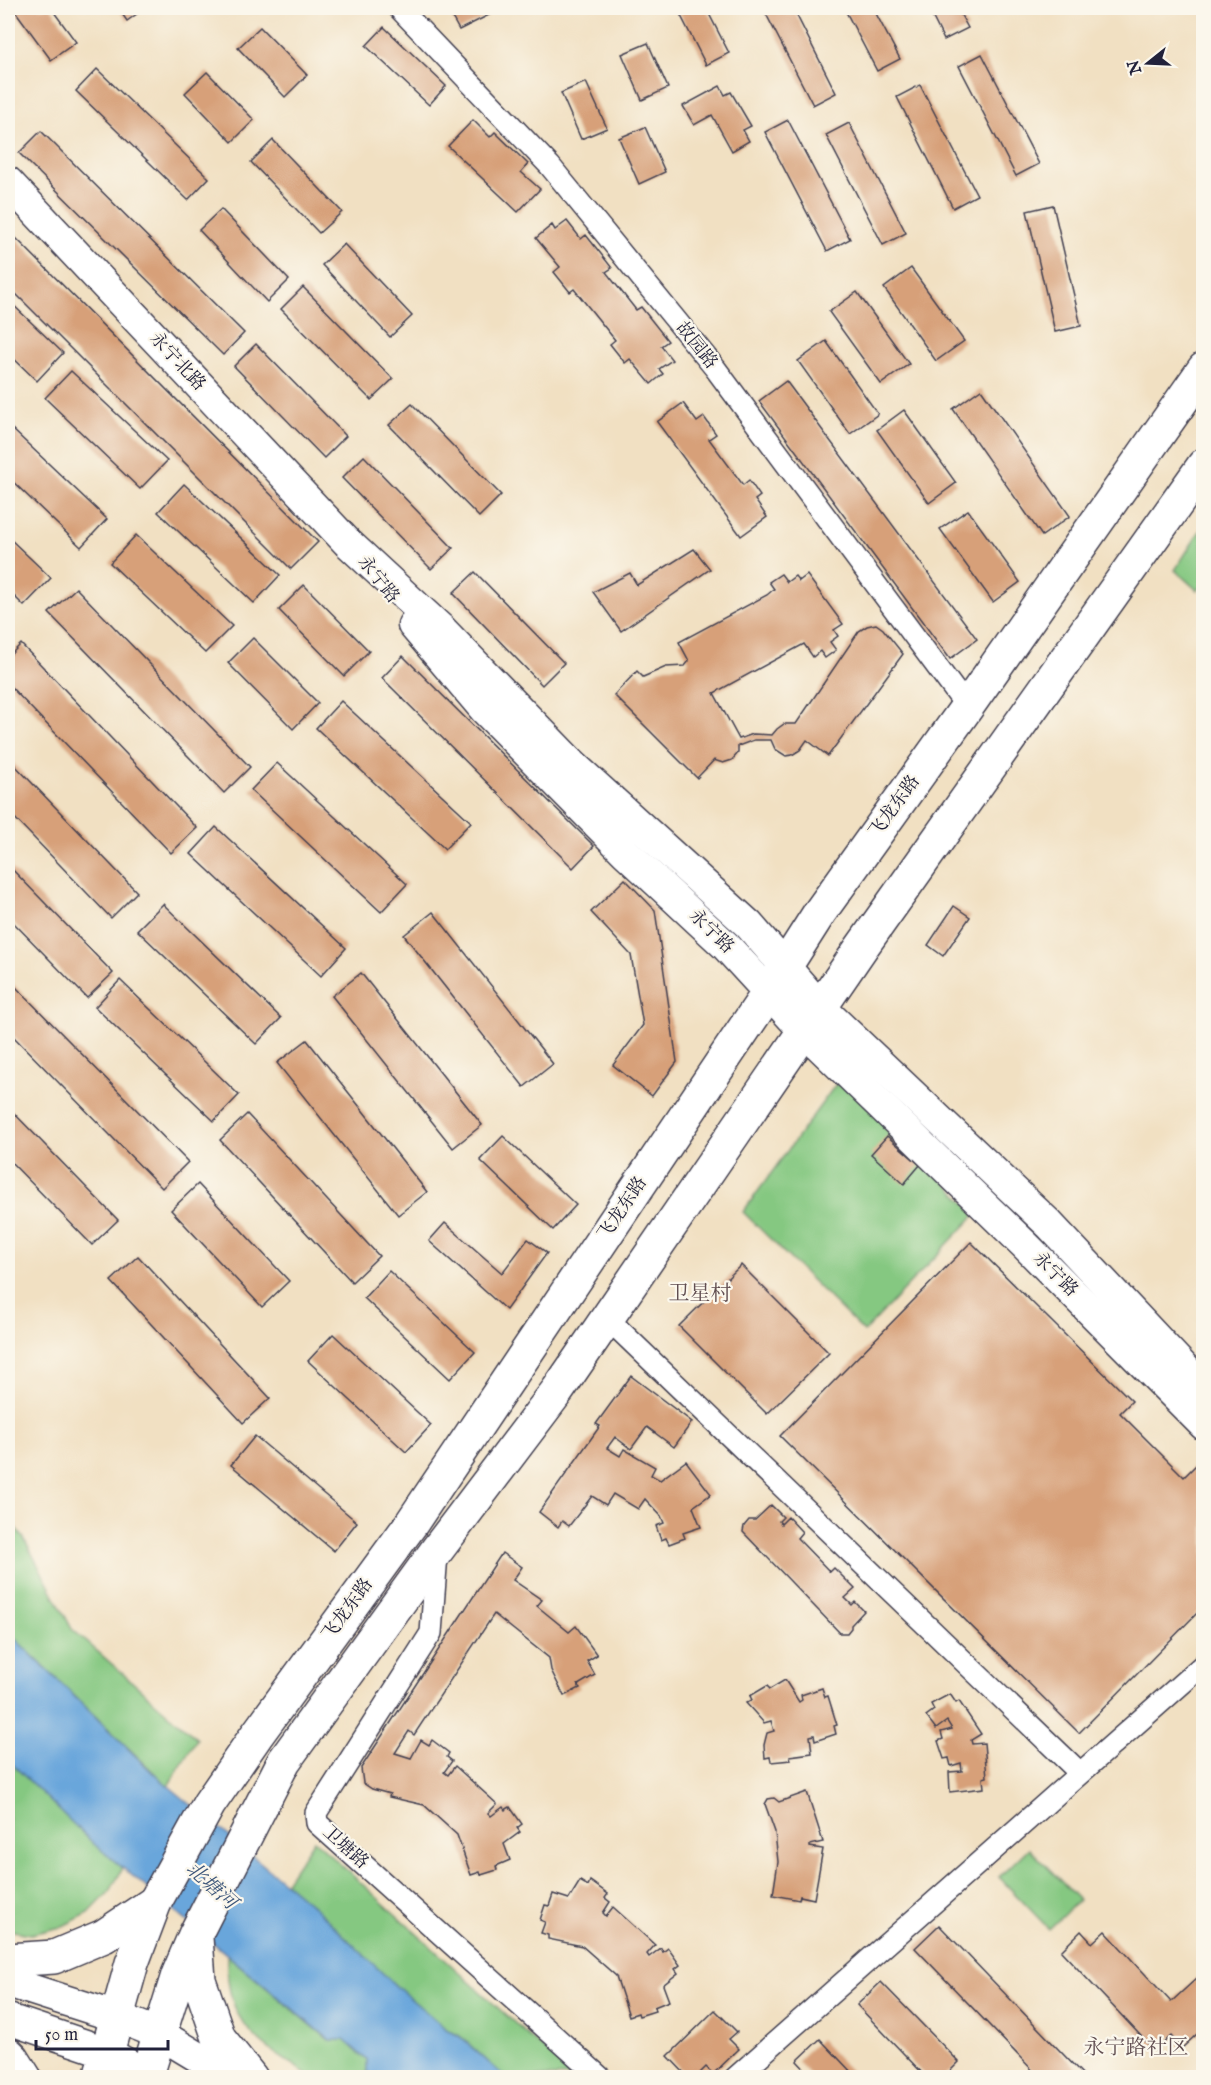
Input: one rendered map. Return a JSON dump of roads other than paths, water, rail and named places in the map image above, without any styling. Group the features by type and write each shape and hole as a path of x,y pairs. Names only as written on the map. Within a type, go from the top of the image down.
{"main road":[{"name":"永宁北路","path":"8,182 347,542"},
{"name":"飞龙东路","path":"103,2065 132,1963 155,1902 209,1804 411,1524 778,979 820,912 967,707 1203,369"},
{"name":"飞龙东路","path":"148,2076 178,1975 195,1935 284,1761 609,1319 868,939 1203,465"},
{"name":"永宁路","path":"347,542 424,639 485,710 626,853 726,946 778,979 813,1020 1027,1247 1203,1425"},
{"name":"永宁路","path":"813,1020 1049,1224 1203,1389"},
{"path":"8,1960 54,1957 104,1936 155,1902"},
{"path":"195,1935 199,1980 219,2038 251,2078"},
{"path":"8,1982 117,2017 160,2034 233,2078"},
{"path":"8,2019 103,2065 148,2076"},
{"path":"8,2054 14,2059 25,2078"}],"street":[{"name":"故园路","path":"399,8 558,175 715,369 967,707"},
{"path":"609,1319 1080,1773"},
{"name":"卫塘路","path":"437,1550 431,1633 316,1813 317,1823 601,2078"},
{"path":"735,2078 1203,1664"}],"water":[{"name":"北塘河","path":"8,1632 153,1773 315,1908 397,1987 446,2029 459,2036 505,2077 374,2077 367,2071 367,2060 344,2040 330,2040 94,1844 8,1760"}],"district":[{"name":"卫星村","path":"700,1294"},
{"name":"永宁路社区","path":"1136,2048"}]}
